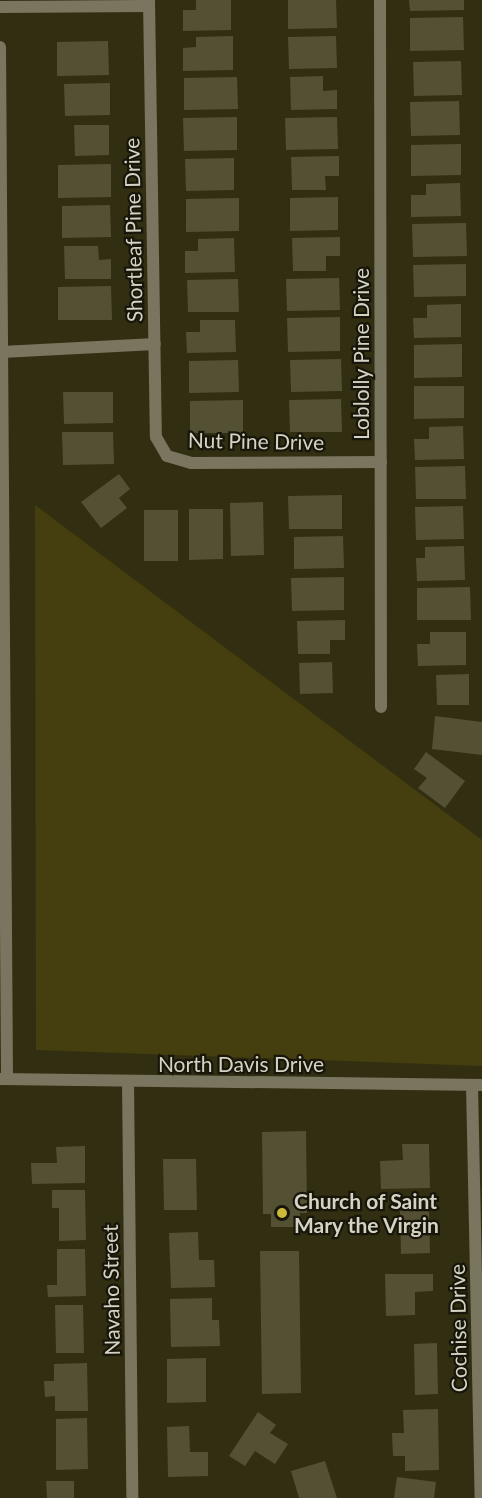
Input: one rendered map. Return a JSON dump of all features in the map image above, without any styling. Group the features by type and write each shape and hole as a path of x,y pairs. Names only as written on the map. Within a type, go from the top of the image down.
{"street":[{"name":"Loblolly Pine Drive","path":"380,0 381,707"},
{"path":"0,7 149,3"},
{"name":"Shortleaf Pine Drive","path":"149,3 156,437 167,456"},
{"path":"0,47 4,1079"},
{"path":"2,352 155,344"},
{"name":"Nut Pine Drive","path":"167,456 191,463 381,462"},
{"name":"North Davis Drive","path":"4,1079 477,1085"},
{"name":"Navaho Street","path":"128,1082 132,1498"},
{"name":"Cochise Drive","path":"477,1085 481,1498"}],"shaded area":[{"path":"35,505 482,840 482,1066 36,1050"}],"building":[{"path":"196,0 231,0 231,30 183,31 183,10 196,10"},
{"path":"288,0 336,0 337,28 288,29"},
{"path":"409,0 464,0 464,10 410,11"},
{"path":"463,17 464,50 410,51 410,18"},
{"path":"233,36 233,70 183,71 183,48 196,47 196,37"},
{"path":"336,36 337,68 289,69 288,37"},
{"path":"108,41 109,75 57,76 57,42"},
{"path":"461,61 462,95 414,96 413,62"},
{"path":"323,76 323,91 337,90 337,109 291,110 290,77"},
{"path":"237,77 238,109 184,110 184,78"},
{"path":"110,83 110,115 65,116 64,84"},
{"path":"459,101 460,135 411,136 410,102"},
{"path":"237,117 237,150 184,151 183,118"},
{"path":"337,117 338,149 286,150 285,118"},
{"path":"74,125 109,125 109,155 75,156"},
{"path":"461,144 461,175 411,176 411,145"},
{"path":"339,156 339,176 325,176 326,190 292,190 291,157"},
{"path":"234,158 234,190 186,191 185,159"},
{"path":"111,164 111,197 58,198 58,165"},
{"path":"460,183 461,216 411,217 411,195 426,195 426,184"},
{"path":"338,197 338,230 290,231 290,198"},
{"path":"239,198 239,231 186,232 186,199"},
{"path":"110,205 111,237 62,238 62,206"},
{"path":"466,223 467,256 413,257 412,224"},
{"path":"340,237 340,256 326,256 326,271 293,271 292,238"},
{"path":"234,238 235,272 185,273 185,251 198,251 198,239"},
{"path":"64,246 98,246 99,260 111,259 111,279 65,279"},
{"path":"466,264 466,296 414,297 413,265"},
{"path":"339,278 340,310 287,311 286,279"},
{"path":"238,279 239,312 188,312 187,280"},
{"path":"111,286 112,320 58,320 58,287"},
{"path":"461,304 461,337 414,338 413,318 427,318 427,305"},
{"path":"340,317 340,351 288,352 287,318"},
{"path":"200,320 235,320 236,352 187,353 186,332 200,332"},
{"path":"462,344 462,377 414,378 414,345"},
{"path":"341,359 342,391 291,392 290,360"},
{"path":"238,360 239,392 189,393 189,361"},
{"path":"414,386 464,386 464,418 414,419"},
{"path":"63,392 113,392 113,423 64,424"},
{"path":"341,399 342,432 290,432 289,400"},
{"path":"243,400 243,433 190,433 190,401"},
{"path":"463,426 464,459 415,460 414,439 429,439 429,427"},
{"path":"62,432 113,432 114,464 63,465"},
{"path":"465,466 466,499 416,499 415,467"},
{"path":"119,474 130,489 119,498 127,508 101,528 81,502"},
{"path":"342,495 342,529 289,529 288,496"},
{"path":"263,502 264,555 231,556 230,503"},
{"path":"463,506 464,539 416,540 415,507"},
{"path":"189,509 223,509 223,559 189,560"},
{"path":"144,510 178,510 178,561 144,561"},
{"path":"343,536 344,568 294,569 294,537"},
{"path":"464,546 465,580 417,581 416,558 425,558 425,547"},
{"path":"344,577 344,610 292,611 291,578"},
{"path":"470,587 471,620 417,620 417,588"},
{"path":"345,620 345,640 330,640 330,654 298,654 297,621"},
{"path":"430,632 466,632 466,665 418,666 417,644 430,644"},
{"path":"332,662 333,693 300,694 299,663"},
{"path":"469,674 469,705 437,705 436,675"},
{"path":"435,716 482,722 482,755 432,749"},
{"path":"426,752 465,781 445,808 418,788 427,778 414,769"},
{"path":"306,1131 307,1213 300,1213 300,1227 271,1227 271,1214 263,1214 262,1132"},
{"path":"402,1144 429,1144 430,1188 381,1189 380,1161 403,1160"},
{"path":"85,1146 85,1183 32,1184 31,1163 57,1163 56,1147"},
{"path":"163,1159 196,1159 197,1210 164,1210"},
{"path":"52,1190 85,1190 86,1240 59,1241 59,1208 52,1208"},
{"path":"429,1210 430,1253 401,1254 400,1211"},
{"path":"198,1232 199,1260 214,1260 215,1287 171,1288 169,1233"},
{"path":"57,1249 85,1249 86,1296 48,1297 47,1285 57,1285"},
{"path":"260,1251 299,1251 301,1393 262,1394"},
{"path":"385,1274 433,1274 433,1291 415,1292 415,1315 386,1316"},
{"path":"212,1298 212,1320 219,1320 220,1346 171,1347 170,1299"},
{"path":"55,1305 83,1305 84,1353 56,1353"},
{"path":"437,1343 438,1394 415,1395 414,1344"},
{"path":"206,1358 206,1402 167,1403 167,1359"},
{"path":"87,1363 88,1411 55,1411 55,1396 45,1397 44,1381 54,1381 54,1364"},
{"path":"438,1409 439,1470 405,1471 405,1456 393,1456 392,1433 404,1433 403,1410"},
{"path":"258,1412 276,1425 270,1433 288,1444 275,1464 255,1451 245,1466 229,1456"},
{"path":"87,1418 88,1469 56,1470 56,1419"},
{"path":"189,1426 190,1452 208,1452 208,1476 168,1477 167,1427"},
{"path":"325,1461 337,1498 299,1498 291,1471"},
{"path":"397,1477 436,1482 434,1498 394,1498"},
{"path":"46,1481 74,1481 74,1498 47,1498"}],"place":[{"name":"Church of Saint Mary the Virgin","path":"282,1213"}]}
